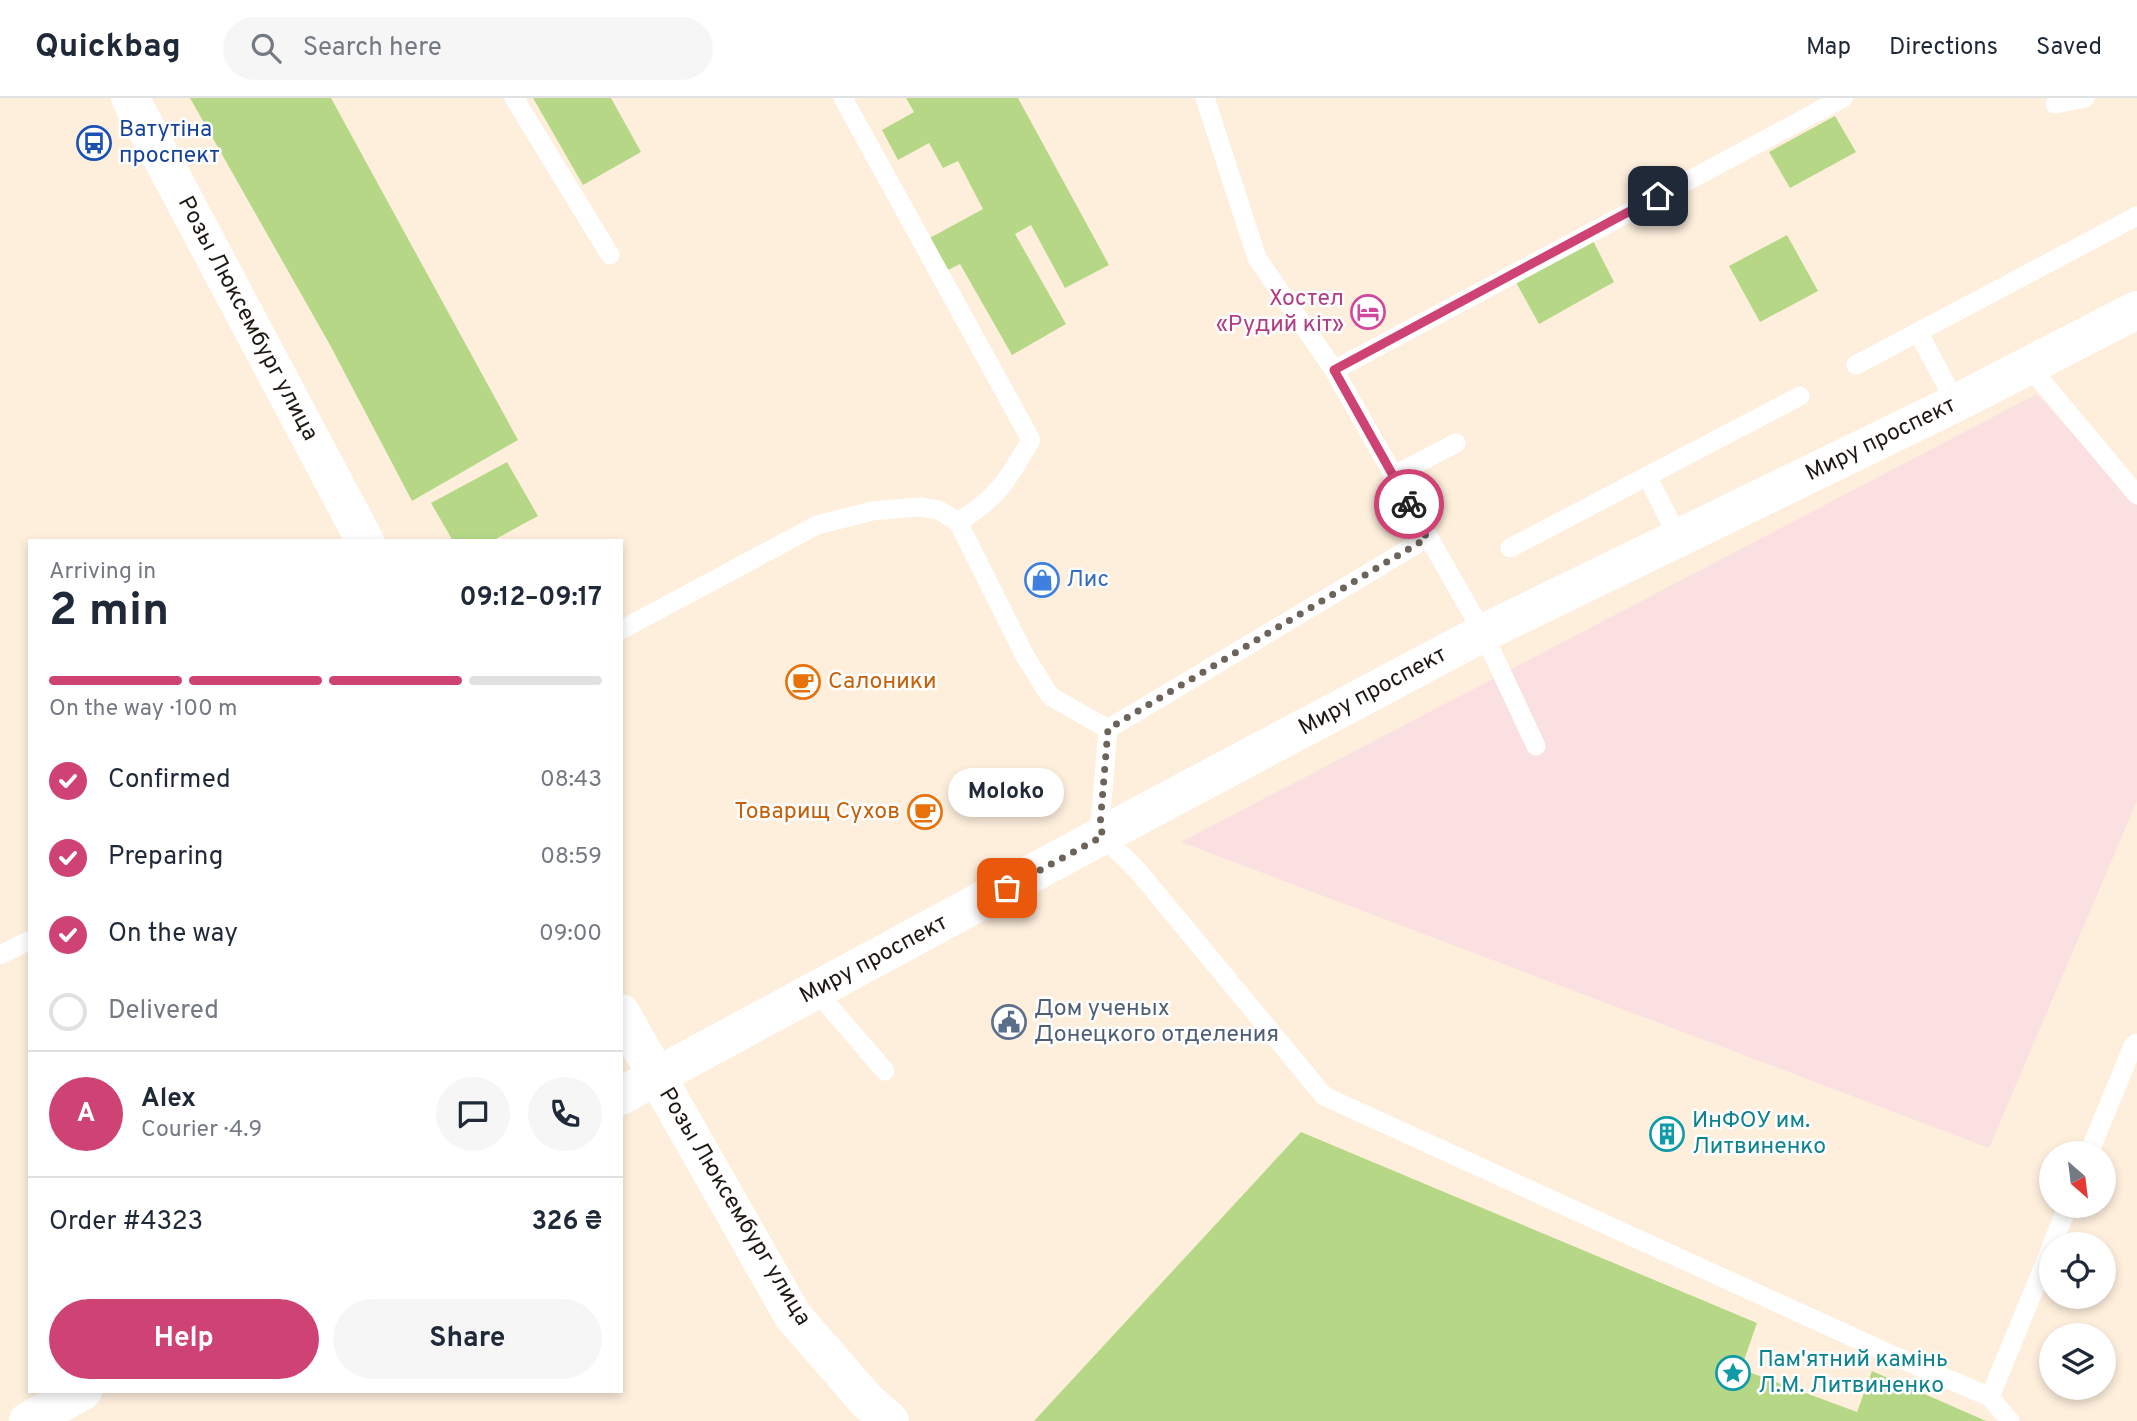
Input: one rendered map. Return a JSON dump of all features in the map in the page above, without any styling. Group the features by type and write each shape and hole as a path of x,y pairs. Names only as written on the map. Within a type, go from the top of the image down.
{"street":[{"name":"Розы Люксембург улица","path":"130,98 364,539"},
{"name":"Миру проспект","path":"623,1095 1483,634 1956,403 2137,310"},
{"name":"Розы Люксембург улица","path":"623,1016 793,1316 867,1401 890,1421"},
{"path":"28,1421 79,1393"}],"lane":[{"path":"514,98 610,255"},
{"path":"843,98 1031,440 1008,478 984,506 958,522"},
{"path":"1205,98 1258,258 1334,370 1483,634 1536,746"},
{"path":"1334,370 1843,98"},
{"path":"2055,104 2085,98"},
{"path":"1856,365 2137,216"},
{"path":"1918,332 1956,403"},
{"path":"2029,366 2137,495"},
{"path":"1510,548 1800,396"},
{"path":"1393,476 1456,443"},
{"path":"1647,476 1679,539"},
{"path":"623,630 817,525 872,511 919,507 939,510 958,522 1025,656 1050,696 1108,729"},
{"path":"1108,729 1427,538"},
{"path":"1108,729 1100,826 1103,836 1154,891 1324,1096 1990,1397 2010,1421"},
{"path":"0,955 28,941"},
{"path":"816,991 885,1071"},
{"path":"2094,1141 2133,1046 2137,1043"},
{"path":"1990,1397 2039,1278"}],"shaded area":[{"path":"2037,394 2137,505 2137,801 1989,1148 1181,842"}],"green space":[{"path":"190,98 331,98 518,440 412,501 330,345"},
{"path":"533,98 611,98 641,152 583,185"},
{"path":"906,98 1018,98 1109,265 1065,288 1031,225 1015,234 1066,324 1012,355 960,264 946,271 928,239 983,209 958,161 943,168 929,143 898,160 882,130 914,112"},
{"path":"1835,116 1856,152 1790,188 1769,152"},
{"path":"1589,233 1614,282 1539,324 1512,275"},
{"path":"1787,235 1818,291 1760,322 1729,266"},
{"path":"507,462 538,516 496,539 452,539 431,503"},
{"path":"1301,1132 1757,1323 1741,1369 1857,1412 1872,1371 1986,1421 1034,1421"}],"way so far":[{"path":"1007,888 1103,836 1100,826 1108,729 1427,538 1409,504"}],"place":[{"name":"Ватутіна проспект","path":"94,143"},
{"name":"Хостел «Рудий кіт»","path":"1368,312"},
{"name":"Лис","path":"1042,580"},
{"name":"Салоники","path":"803,682"},
{"name":"Товарищ Сухов","path":"925,812"},
{"name":"Moloko","path":"1007,888"},
{"name":"Дом ученых Донецкого отделения","path":"1009,1022"},
{"name":"ИнФОУ им. Литвиненко","path":"1667,1134"},
{"name":"Пам'ятний камінь Л.М. Литвиненко","path":"1733,1373"}],"route":[{"path":"1409,504 1334,370 1658,196"}]}
